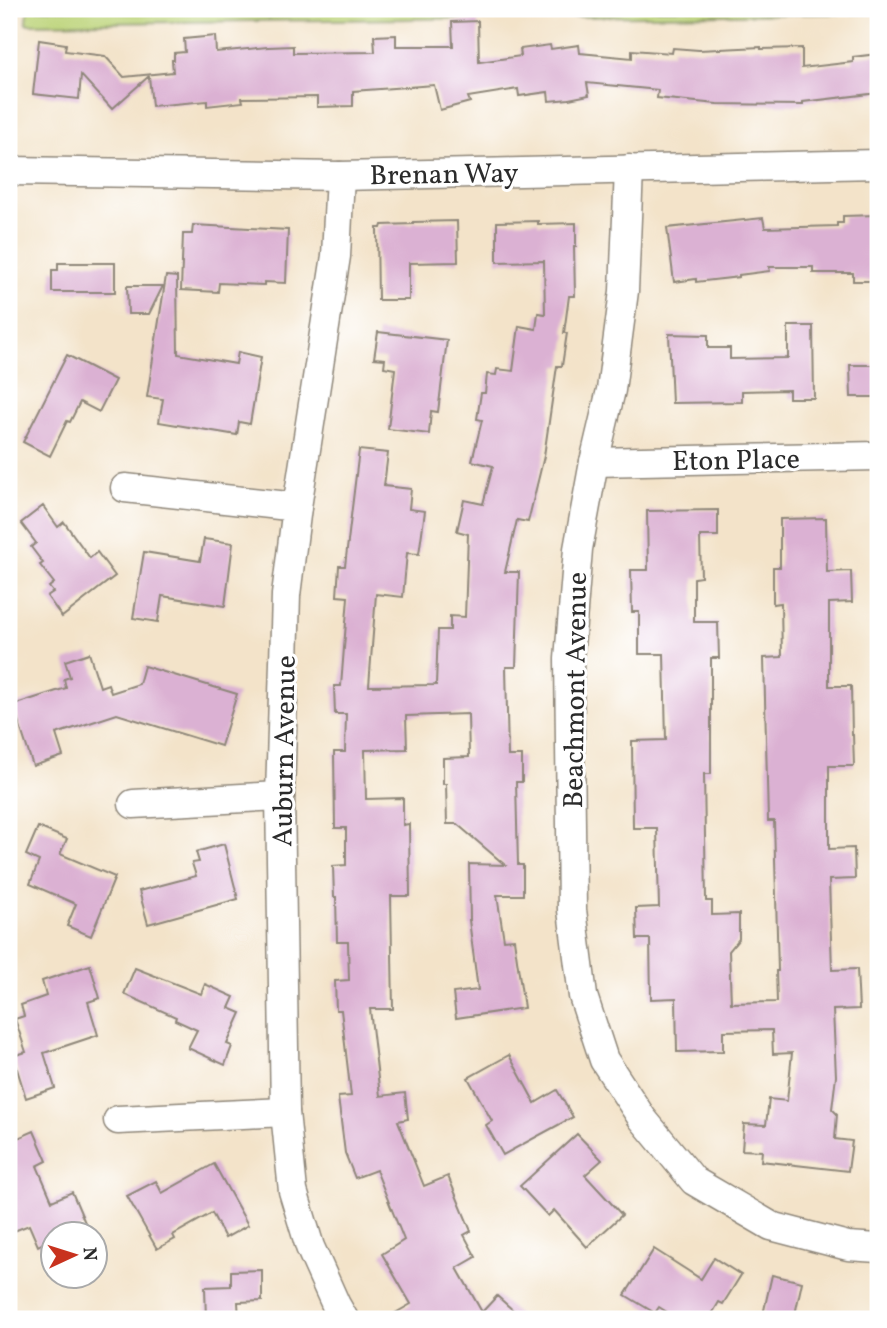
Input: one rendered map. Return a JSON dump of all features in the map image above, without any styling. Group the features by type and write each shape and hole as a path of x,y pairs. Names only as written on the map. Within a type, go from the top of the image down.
{"street":[{"name":"Brenan Way","path":"9,171 340,176 878,164"},
{"name":"Beachmont Avenue","path":"629,169 624,292 611,390 578,548 569,659 572,910 583,996 604,1060 642,1118 694,1181 771,1226 848,1247 878,1248"},
{"name":"Auburn Avenue","path":"340,176 336,256 286,595 280,796 285,1112 293,1191 310,1247 335,1305 344,1319"},
{"name":"Eton Place","path":"594,462 878,456"},
{"path":"125,488 297,507"},
{"path":"133,804 280,796"},
{"path":"118,1120 285,1112"}],"green space":[{"path":"28,9 878,9 878,13 26,24"}],"building":[{"path":"478,21 479,62 521,56 520,49 550,45 551,49 579,45 580,53 632,58 632,50 672,53 673,48 802,48 802,68 853,62 853,57 878,54 878,93 803,102 803,105 717,104 657,98 658,90 587,83 589,95 569,99 549,101 548,92 519,96 518,89 468,97 470,102 440,110 434,85 353,91 353,106 317,107 317,97 242,98 243,102 207,106 207,101 152,106 149,76 112,109 81,75 79,99 33,94 39,40 66,44 65,51 105,56 124,77 173,72 174,53 185,52 184,39 215,36 216,52 293,46 293,53 375,52 374,36 396,35 396,46 453,46 452,22"},
{"path":"878,215 878,281 853,281 853,273 813,273 813,267 769,267 770,271 739,277 674,282 667,228 763,218 765,228 837,226 837,223 843,223 843,216"},
{"path":"457,221 458,262 409,263 409,300 378,300 377,228 382,225 413,222"},
{"path":"538,221 538,224 576,223 576,246 575,296 569,296 562,366 557,366 544,456 528,522 517,520 505,572 519,572 516,667 506,667 508,756 522,756 522,782 516,782 518,865 523,865 523,895 497,895 504,940 514,939 524,1008 456,1018 453,993 478,990 469,920 469,864 505,865 457,824 447,824 443,758 469,757 468,714 406,716 407,749 365,750 366,799 403,798 403,825 409,824 410,896 391,896 393,1009 370,1009 380,1096 405,1093 408,1119 398,1121 424,1186 448,1176 471,1231 464,1235 476,1257 457,1268 482,1312 497,1296 523,1319 385,1319 411,1304 382,1254 404,1240 376,1170 355,1178 345,1153 338,1097 351,1096 341,1010 336,1010 335,981 349,980 348,942 337,942 333,866 346,865 346,828 335,828 334,752 345,752 346,714 335,714 334,686 341,686 348,597 337,596 339,566 345,566 359,450 388,453 384,486 411,489 409,509 425,511 419,554 407,553 403,597 376,594 369,686 436,685 438,630 450,630 450,616 465,617 468,534 457,531 464,500 483,504 493,466 472,461 482,420 477,419 481,393 485,393 487,374 496,375 497,369 513,371 519,326 536,329 538,313 545,314 544,261 497,262 497,222"},
{"path":"193,225 288,230 286,283 219,283 218,292 181,290 183,234 192,234"},
{"path":"58,263 115,263 115,292 52,292 52,270 58,270"},
{"path":"166,276 177,277 178,354 236,364 238,352 261,357 250,424 239,422 237,435 159,422 163,399 147,397"},
{"path":"127,286 163,286 149,314 128,314"},
{"path":"788,326 813,326 814,398 789,398 789,390 742,391 742,402 672,403 669,334 708,335 708,348 730,348 730,359 788,358"},
{"path":"378,332 447,340 438,412 431,411 429,434 388,429 395,369 384,367 385,359 374,358"},
{"path":"67,355 115,380 99,412 80,402 70,422 67,421 50,456 23,442"},
{"path":"850,365 878,365 878,397 851,397"},
{"path":"43,506 58,527 64,522 90,558 97,552 115,576 62,617 47,596 53,592 49,587 54,583 40,565 43,563 31,547 36,543 21,523"},
{"path":"718,510 718,536 700,536 701,577 694,578 694,622 718,622 719,658 711,658 711,774 704,774 706,901 712,901 712,915 739,914 739,939 729,951 731,1003 777,1002 774,821 768,821 764,658 782,657 781,603 773,604 773,567 780,567 780,519 826,518 827,572 851,571 852,602 829,603 829,686 851,686 853,735 854,766 829,766 829,849 854,848 855,879 829,880 832,970 857,969 859,1009 833,1010 836,1076 832,1109 837,1114 835,1139 852,1141 848,1171 761,1161 762,1151 742,1150 744,1124 766,1125 769,1099 787,1101 792,1053 773,1054 772,1030 723,1031 723,1051 677,1052 676,998 651,999 650,939 637,939 636,908 659,907 657,828 633,828 632,741 666,740 664,654 639,654 639,612 632,612 631,570 648,570 647,511"},
{"path":"204,539 233,543 225,606 162,596 158,622 133,618 144,552 200,561"},
{"path":"89,653 100,687 108,684 111,693 139,684 144,666 237,694 221,746 117,714 56,734 63,756 33,766 13,705 66,688 64,679 70,677 65,661"},
{"path":"38,827 67,839 60,854 115,877 91,936 67,926 76,904 30,884 39,861 26,855"},
{"path":"224,844 238,899 148,924 139,891 196,876 192,863 199,862 196,852"},
{"path":"90,965 100,998 88,1002 98,1035 44,1053 55,1088 26,1098 13,1056 26,1052 15,1019 24,1016 21,1005 46,996 42,981"},
{"path":"135,968 201,994 205,984 234,997 229,1008 241,1013 227,1044 232,1046 225,1065 188,1048 197,1030 175,1020 176,1017 124,994"},
{"path":"509,1055 535,1103 557,1090 573,1117 503,1155 486,1125 492,1121 468,1078"},
{"path":"34,1131 47,1161 37,1166 52,1201 72,1192 84,1220 38,1220 38,1246 29,1225 9,1233 9,1142"},
{"path":"577,1134 602,1160 585,1175 622,1215 587,1247 554,1210 548,1216 520,1186"},
{"path":"214,1164 248,1225 225,1238 212,1213 173,1235 175,1239 157,1249 127,1196 156,1181 162,1193"},
{"path":"654,1249 701,1279 714,1258 741,1275 723,1304 719,1302 709,1319 678,1319 659,1307 655,1313 625,1295"},
{"path":"262,1270 262,1301 238,1302 239,1319 206,1319 205,1287 231,1286 231,1271"},
{"path":"772,1275 802,1282 794,1319 762,1319"}]}
